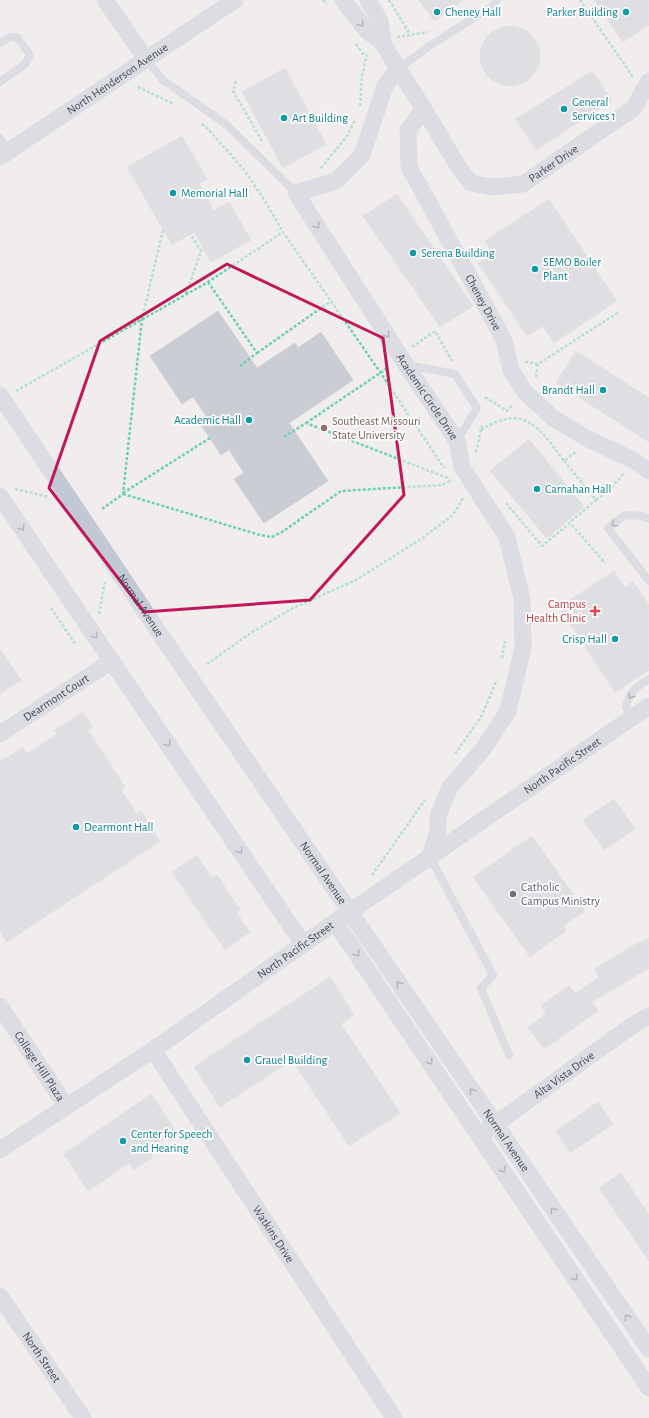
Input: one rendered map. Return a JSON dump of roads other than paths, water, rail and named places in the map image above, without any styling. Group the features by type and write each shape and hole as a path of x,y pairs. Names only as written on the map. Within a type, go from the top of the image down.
{"street":[{"path":"105,0 146,60"},
{"name":"North Henderson Avenue","path":"3,149 146,60 235,0"},
{"path":"344,0 366,30 383,43"},
{"path":"368,0 380,21 383,43 424,109"},
{"path":"296,193 336,181 362,155 385,86 398,69"},
{"name":"Parker Drive","path":"424,109 459,168 471,183 492,188 523,184 634,108 646,86"},
{"name":"Cheney Drive","path":"424,109 408,130 409,167 504,340 511,370 524,392 553,418 590,440 634,461 649,471"},
{"name":"Academic Circle Drive","path":"296,193 401,362 457,441 462,467 507,537 522,599 523,648 508,711 484,748 450,787 438,816 438,830 430,858"},
{"name":"Normal Avenue","path":"1,397 350,912 649,1349"},
{"path":"6,492 112,661 303,944"},
{"name":"Dearmont Court","path":"0,734 112,661"},
{"name":"North Pacific Street","path":"0,1150 153,1050 303,944 649,706"},
{"name":"Normal Avenue","path":"335,922 480,1135 649,1388"},
{"name":"College Hill Plaza","path":"0,1006 66,1106"},
{"name":"Alta Vista Drive","path":"480,1135 633,1025 649,1016"},
{"name":"Watkins Drive","path":"153,1050 394,1418"},
{"name":"North Street","path":"0,1296 83,1418"}],"lane":[{"path":"398,69 434,43 491,7 497,0"},
{"path":"0,43 10,37 17,37 30,55 25,64 0,82"},
{"path":"146,60 162,80 227,125 296,193"},
{"path":"401,362 455,374 477,408 457,441"},
{"path":"649,519 643,516 626,515 608,528 649,581"},
{"path":"632,718 626,707 628,698 636,688 649,679"},
{"path":"430,858 492,975 481,988 509,1055"}],"place":[{"name":"Cheney Hall","path":"437,12"},
{"name":"Parker Building","path":"626,12"},
{"name":"General Services 1","path":"564,109"},
{"name":"Art Building","path":"284,118"},
{"name":"Memorial Hall","path":"173,193"},
{"name":"Serena Building","path":"413,253"},
{"name":"SEMO Boiler Plant","path":"535,269"},
{"name":"Brandt Hall","path":"603,390"},
{"name":"Academic Hall","path":"249,420"},
{"name":"Southeast Missouri State University","path":"324,428"},
{"name":"Carnahan Hall","path":"537,489"},
{"name":"Campus Health Clinic","path":"595,611"},
{"name":"Crisp Hall","path":"615,639"},
{"name":"Dearmont Hall","path":"76,827"},
{"name":"Catholic Campus Ministry","path":"513,894"},
{"name":"Grauel Building","path":"247,1060"},
{"name":"Center for Speech and Hearing","path":"123,1141"}]}
